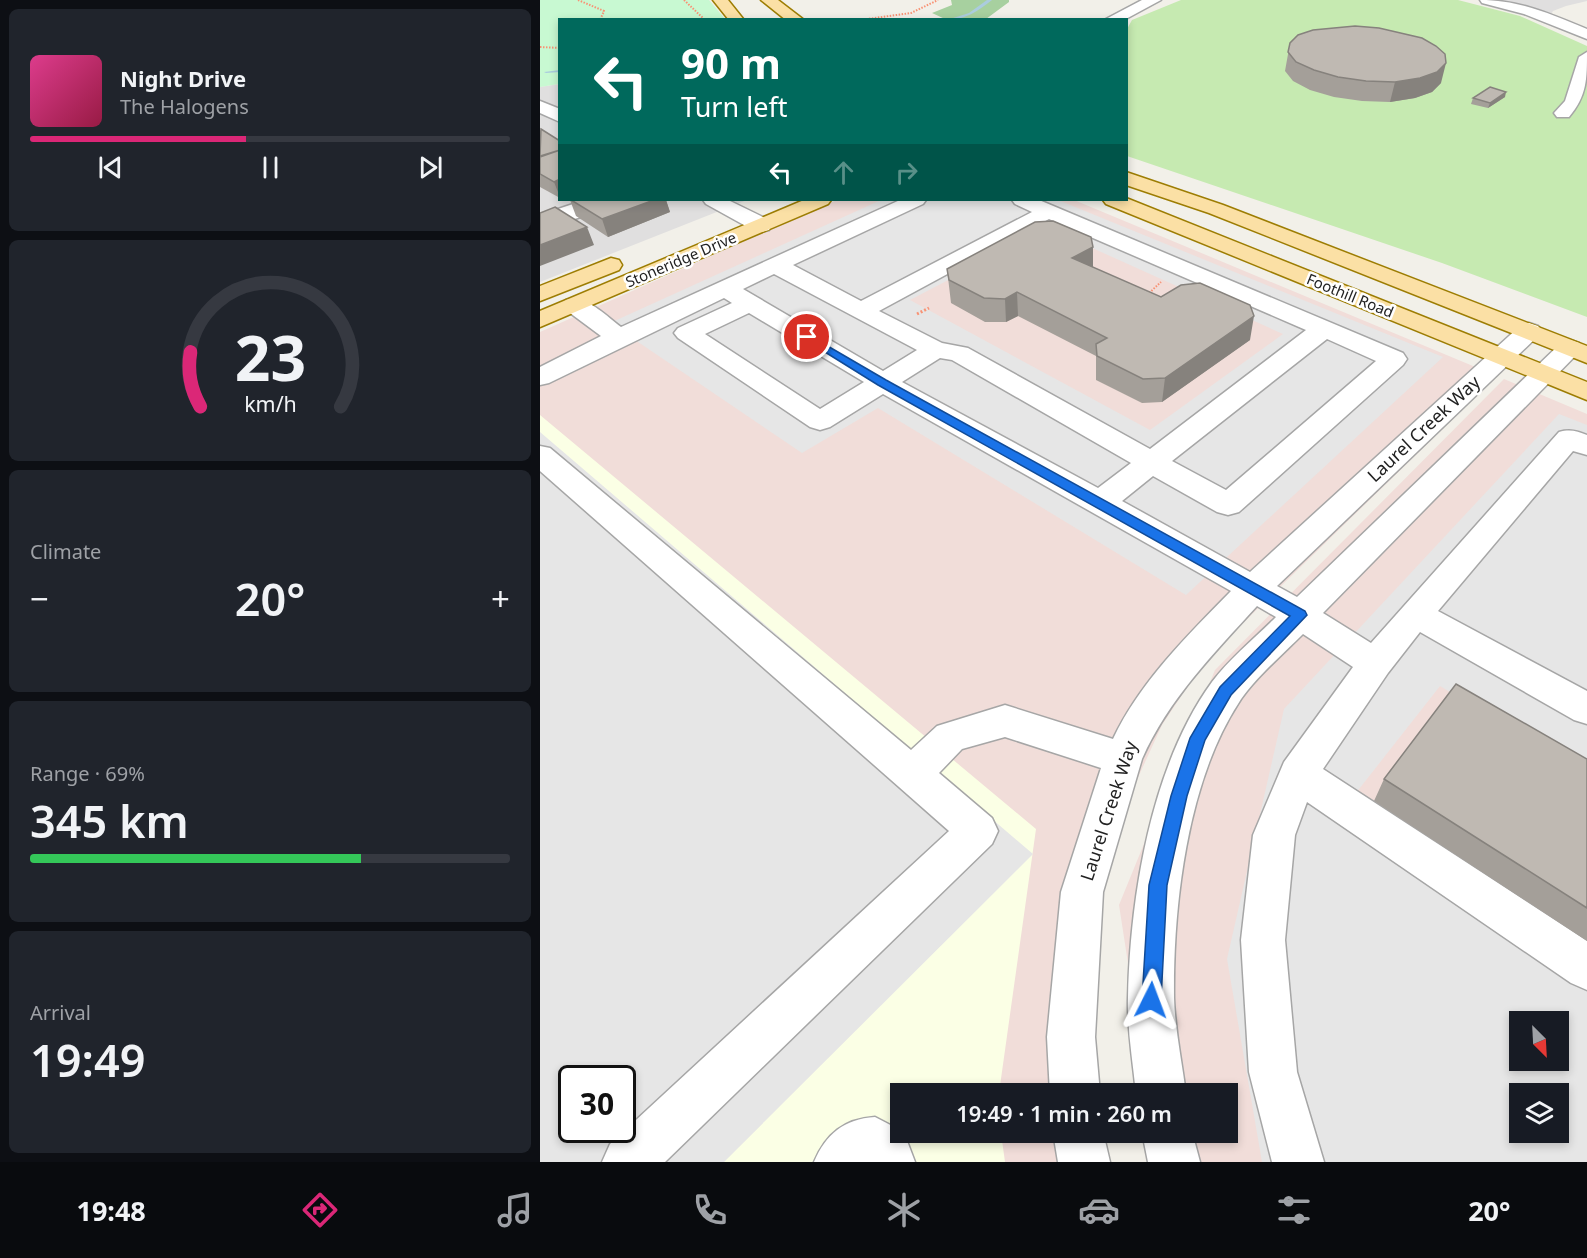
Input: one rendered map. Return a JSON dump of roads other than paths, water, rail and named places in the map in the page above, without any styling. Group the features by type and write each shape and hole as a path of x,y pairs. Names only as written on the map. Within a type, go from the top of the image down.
{"main road":[{"path":"720,0 735,18"},
{"path":"768,0 794,18"},
{"name":"Foothill Road","path":"1128,179 1216,209 1579,351"},
{"name":"Stoneridge Drive","path":"540,320 759,214 817,201"},
{"name":"Foothill Road","path":"1115,201 1587,392"},
{"name":"Stoneridge Drive","path":"714,211 759,214"},
{"name":"Stoneridge Drive","path":"540,294 628,258"}],"street":[{"path":"1115,18 1154,0"},
{"path":"1487,0 1529,11 1587,34"},
{"path":"1529,11 1549,6"},
{"path":"1587,57 1573,103 1566,110 1587,112"},
{"path":"540,204 550,220 600,201"},
{"path":"540,377 619,337 914,201"},
{"path":"775,265 936,350 958,353 1228,505 1394,359 1024,201"},
{"path":"861,312 1049,211"},
{"path":"725,288 882,382 1254,588 1375,663"},
{"path":"751,303 687,333 820,421 936,350"},
{"path":"575,305 619,337"},
{"path":"1100,502 1324,329"},
{"name":"Laurel Creek Way","path":"1074,1083 1071,1037 1082,892 1123,759 1146,715 1181,666 1254,588 1528,331"},
{"path":"1160,1083 1151,1000 1158,885 1179,796 1198,738 1226,691 1300,615 1544,374 1579,351"},
{"path":"1298,1162 1273,1072 1263,940 1274,835 1298,774 1375,663 1569,438 1587,446"},
{"path":"540,455 978,831 628,1162"},
{"path":"1415,614 1587,709"},
{"path":"912,774 950,737 1005,721 1123,759"},
{"path":"1298,774 1587,967"},
{"path":"840,1162 862,1143 875,1142 886,1151 889,1162"},
{"path":"1080,1143 1084,1162"},
{"path":"1170,1143 1174,1162"}],"waterway":[{"path":"956,18 970,14 990,0"},
{"path":"546,72 558,71"}]}
